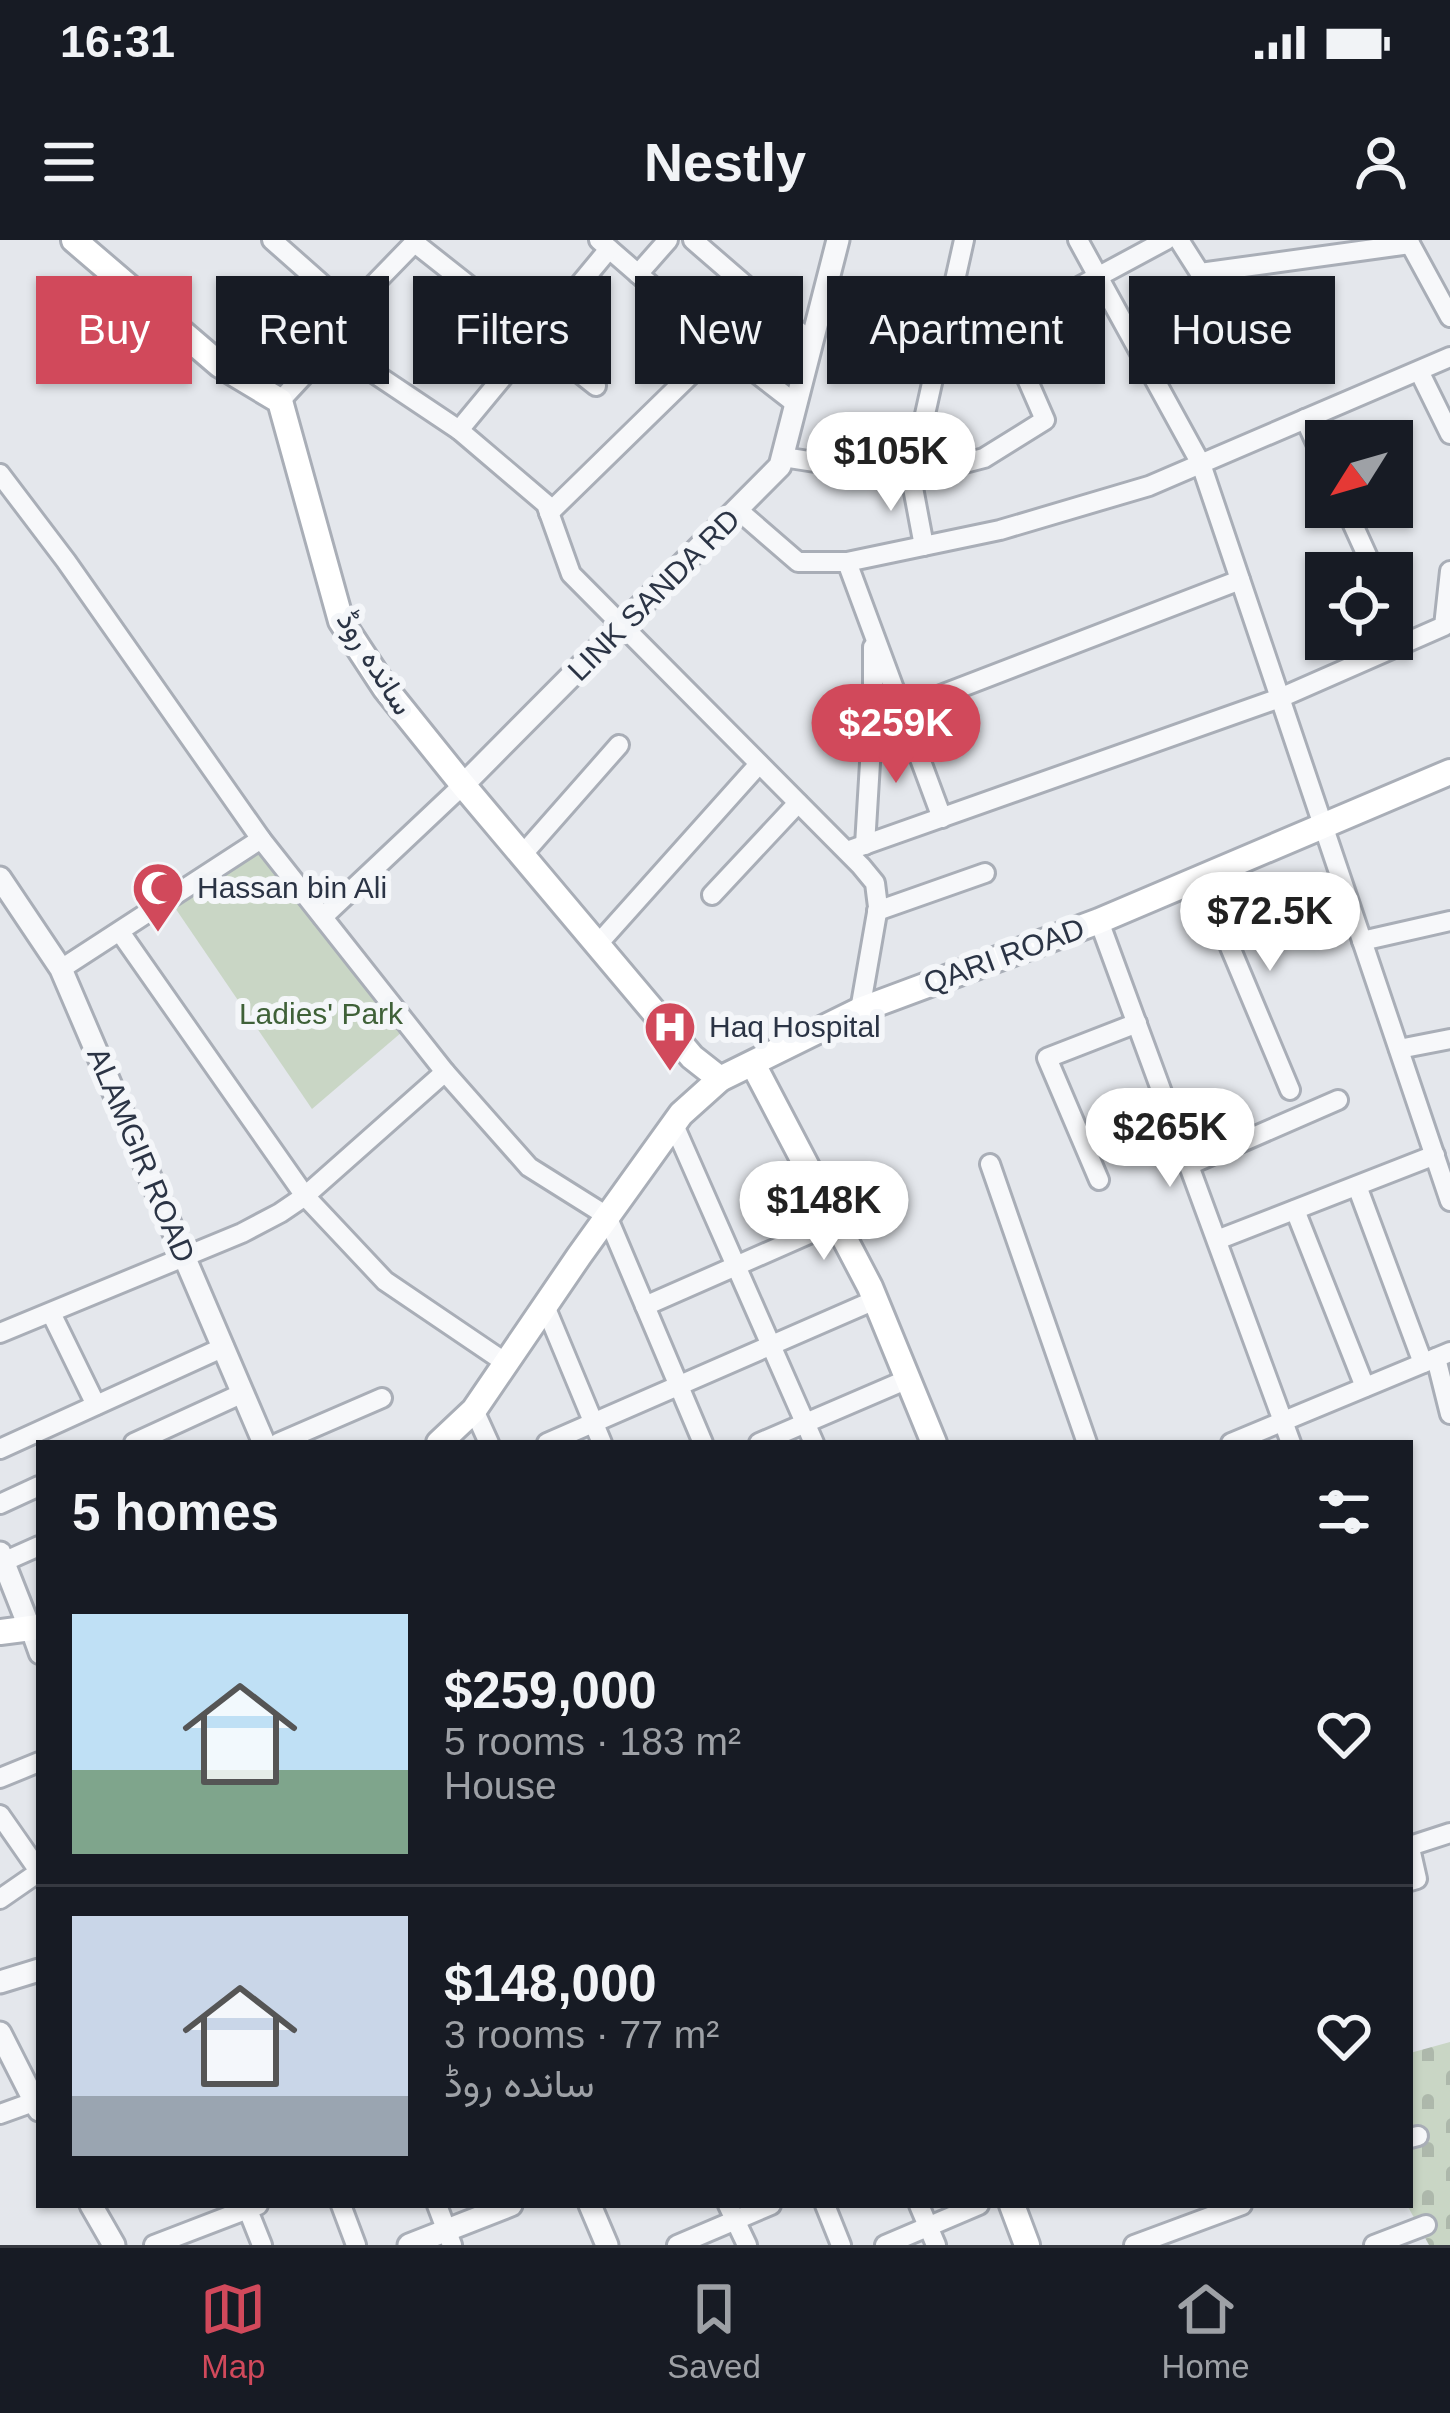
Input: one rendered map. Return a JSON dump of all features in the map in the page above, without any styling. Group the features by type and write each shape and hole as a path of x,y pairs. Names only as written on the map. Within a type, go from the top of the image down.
{"main road":[{"path":"74,240 220,365 280,401"},
{"name":"ساندہ روڈ","path":"280,401 341,621 385,688 463,785 692,1057 720,1079"},
{"name":"QARI ROAD","path":"442,1440 474,1410 674,1125 720,1079 860,1010 1099,921 1450,772"},
{"path":"753,1064 875,1300 933,1440"},
{"path":"0,1632 34,1628"},
{"path":"1013,2208 1027,2245"}],"street":[{"path":"272,240 350,308 416,241 459,276"},
{"path":"638,274 668,240"},
{"path":"693,240 735,276"},
{"name":"LINK SANDA RD","path":"463,785 780,466 838,240"},
{"path":"924,547 911,477 964,240"},
{"path":"1078,240 1098,276"},
{"path":"1101,276 1166,240"},
{"path":"1178,240 1200,273 1409,242 1450,317"},
{"path":"1298,240 1308,258"},
{"path":"580,276 604,244 640,276"},
{"path":"1105,288 1201,464 1450,1201"},
{"path":"803,335 812,343"},
{"path":"280,401 332,345 459,430 546,504 571,574 798,803 856,848 875,884 877,911 860,1010"},
{"path":"738,510 798,562 847,562 924,547 1149,487 1450,357"},
{"path":"1419,370 1450,434"},
{"path":"459,430 497,384"},
{"path":"549,513 681,384"},
{"path":"771,384 796,404"},
{"path":"783,457 911,477 984,458 1042,424 1045,416 1030,384"},
{"path":"0,474 261,839 445,1072 529,1167 608,1216 703,1440"},
{"path":"847,562 942,818"},
{"path":"1413,639 1444,626 1450,571"},
{"path":"873,714 901,708 1240,580"},
{"path":"856,848 873,714 873,634"},
{"path":"856,848 1280,698 1366,660"},
{"path":"523,854 619,745"},
{"path":"598,944 759,764"},
{"path":"322,917 463,785"},
{"path":"712,896 798,803"},
{"path":"61,969 261,839"},
{"path":"877,911 985,873"},
{"name":"ALAMGIR ROAD","path":"0,878 61,969 263,1440"},
{"path":"1201,878 1290,1090"},
{"path":"1099,921 1290,1440"},
{"path":"1362,941 1450,921"},
{"path":"120,932 305,1196 385,1281 506,1363"},
{"path":"1099,1180 1047,1058 1137,1023"},
{"path":"1399,1048 1450,1040"},
{"path":"0,1333 280,1213 445,1072"},
{"path":"1190,1165 1338,1100"},
{"path":"674,1125 813,1440"},
{"path":"1217,1240 1435,1155"},
{"path":"990,1164 1086,1440"},
{"path":"1357,1186 1436,1357 1450,1414"},
{"path":"1295,1210 1365,1387"},
{"path":"645,1306 836,1222"},
{"path":"554,1440 875,1300"},
{"path":"545,1306 601,1440"},
{"path":"51,1312 96,1405"},
{"path":"0,1449 224,1346"},
{"path":"1238,1440 1436,1357"},
{"path":"766,1440 908,1379"},
{"path":"141,1440 243,1393"},
{"path":"285,1440 382,1398"},
{"path":"474,1410 488,1440"},
{"path":"0,1504 36,1487"},
{"path":"34,1628 2,1557 36,1547"},
{"path":"0,1778 36,1763"},
{"path":"0,1814 36,1867"},
{"path":"1413,1846 1450,1833"},
{"path":"0,1899 36,1873"},
{"path":"0,1982 36,1971"},
{"path":"0,2033 36,2100"},
{"path":"0,2114 36,2105"},
{"path":"94,2208 114,2245"},
{"path":"154,2245 246,2208"},
{"path":"252,2208 262,2245"},
{"path":"342,2208 356,2245"},
{"path":"438,2208 449,2238"},
{"path":"409,2245 449,2238 505,2208"},
{"path":"591,2208 607,2245"},
{"path":"826,2208 841,2245"},
{"path":"921,2208 932,2236"},
{"path":"885,2245 932,2236 974,2208"},
{"path":"1134,2245 1234,2208"},
{"path":"677,2245 731,2212 747,2245"},
{"path":"1375,2245 1426,2224"}],"green space":[{"name":"Ladies' Park","path":"261,839 409,1026 312,1109 169,899"},
{"path":"1450,2042 1450,2245 1429,2245 1409,2208 1413,2208 1413,2137 1417,2135 1413,2052"}],"place":[{"name":"Hassan bin Ali","path":"158,934"},
{"name":"Haq Hospital","path":"670,1073"}]}
